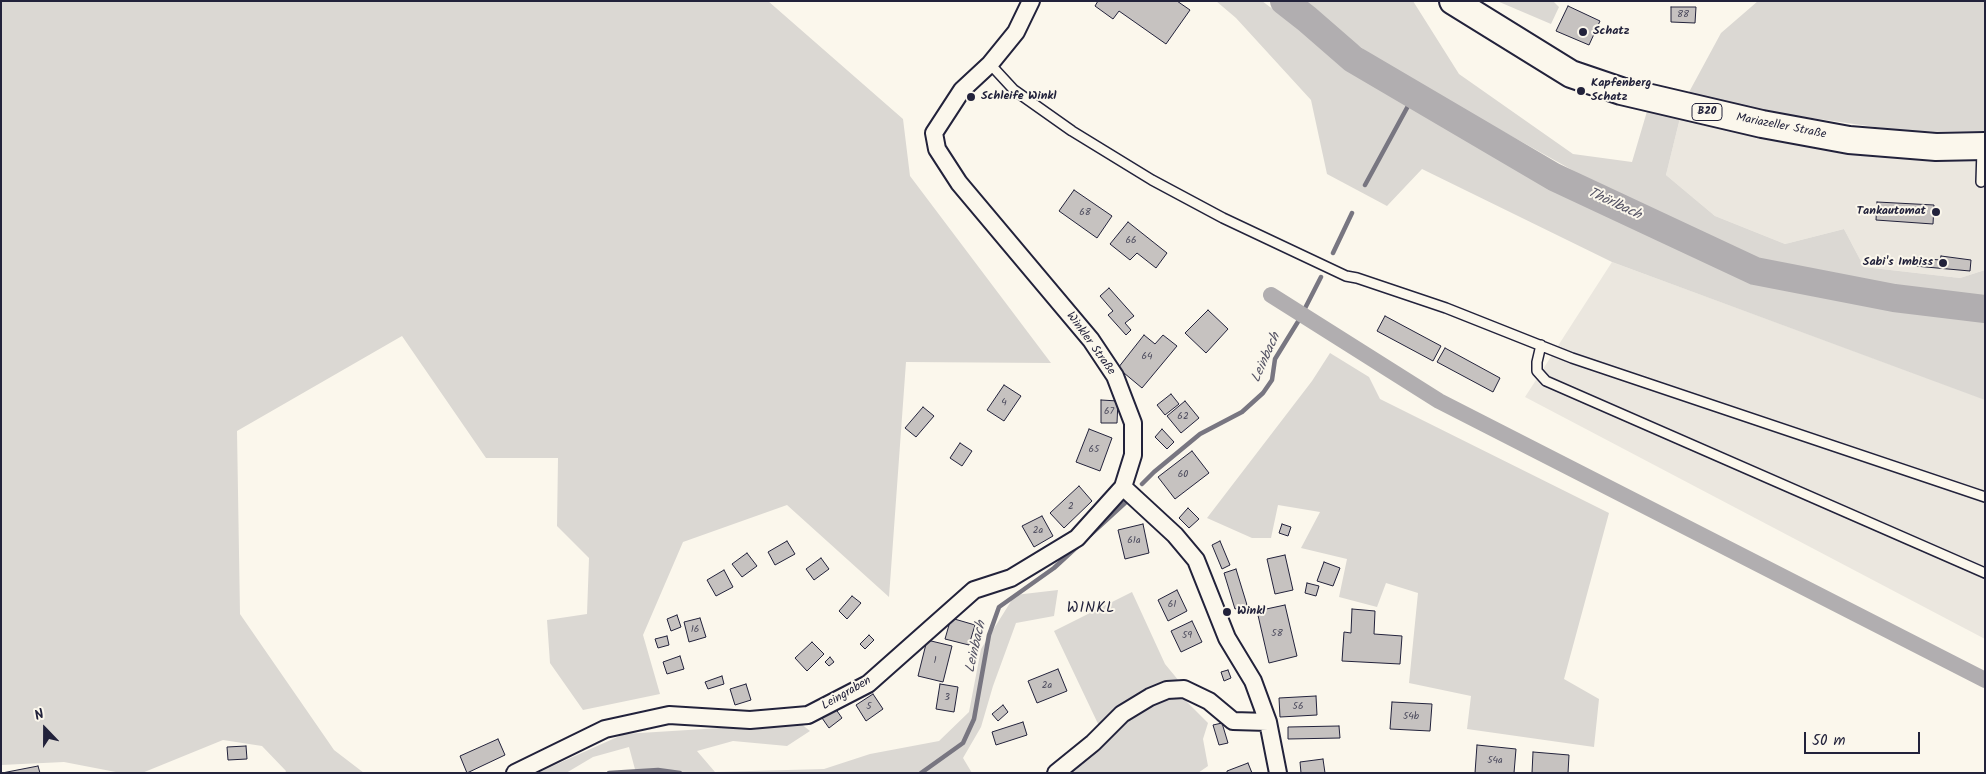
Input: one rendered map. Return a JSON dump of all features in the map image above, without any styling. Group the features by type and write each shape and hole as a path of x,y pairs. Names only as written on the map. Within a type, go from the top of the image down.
{"main road":[{"name":"Mariazeller Straße","path":"1453,1 1571,74 1621,91 1762,124 1849,140 1936,147 1983,146"}],"street":[{"name":"Winkler Straße","path":"1031,1 1016,32 990,64 962,90 934,132 937,149 959,183 1090,340 1115,376 1133,423 1133,455 1123,487"},
{"path":"1123,487 1175,535 1196,560 1227,638 1253,681 1268,722 1278,773"},
{"name":"Leingraben","path":"516,773 605,729 669,715 750,720 808,715 868,684 974,590 1011,578 1076,538 1123,487"},
{"path":"1056,773 1093,744 1122,714 1150,697 1167,690 1184,689 1209,701 1234,721 1268,722"}],"lane":[{"path":"990,64 1014,90 1072,131 1152,180 1223,218 1346,276 1446,308 1572,358 1985,497"},
{"path":"1981,182 1983,146"},
{"path":"1541,345 1536,362 1537,371 1546,381 1985,573"}],"shaded area":[{"path":"1,1 768,1 903,119 910,176 1051,363 906,362 889,597 787,505 683,542 643,635 660,694 583,710 550,663 547,620 587,614 589,558 557,526 558,458 486,458 402,336 237,431 240,614 334,750 364,773 285,773 286,771 262,746 223,740 142,773 121,773 64,762 1,765"},
{"path":"1216,1 1262,1 1350,67 1440,123 1621,221 1753,279 1985,322 1985,400 1612,262 1422,169 1387,206 1327,174 1311,100 1236,18"},
{"path":"1295,1 1413,1 1459,74 1573,154 1632,162 1648,108 1680,118 1666,175 1715,216 1785,244 1844,229 1864,267 1960,278 1985,270 1985,298 1928,298 1782,268 1633,204 1393,70"},
{"path":"1497,1 1553,1 1559,7 1551,24"},
{"path":"1758,1 1985,1 1985,131 1911,132 1776,113 1688,94 1721,33"},
{"path":"1680,118 1985,155 1985,270 1960,278 1864,267 1844,229 1785,244 1715,216 1666,175"},
{"path":"1612,262 1984,399 1985,639 1525,397"},
{"path":"1330,353 1369,377 1380,399 1609,513 1564,679 1599,699 1594,747 1467,729 1471,696 1409,683 1418,593 1386,583 1377,607 1339,597 1347,559 1301,548 1320,512 1278,505 1271,538 1252,538 1207,518 1312,381"},
{"path":"1058,590 1054,616 1016,623 993,686 981,727 963,758 972,773 636,773 629,747 593,757 566,773 537,773 624,734 800,723 810,731 787,746 733,741 697,751 715,772 824,769 870,754 939,741 969,712 981,649 1015,595"},
{"path":"1132,592 1165,664 1179,681 1165,686 1100,728 1054,631"},
{"path":"1162,695 1180,695 1208,723 1203,739 1208,766 1198,773 1066,773 1111,732"}],"building":[{"path":"1098,1 1177,1 1190,10 1166,44 1119,11 1113,19 1095,6"},
{"path":"1568,6 1600,21 1589,45 1556,31"},
{"path":"1671,7 1696,7 1695,23 1671,22"},
{"path":"1074,190 1112,216 1097,238 1059,211"},
{"path":"1877,202 1934,205 1933,224 1876,220"},
{"path":"1128,222 1167,253 1156,268 1137,253 1130,260 1110,244"},
{"name":"Sabi's Imbiss","path":"1941,256 1971,260 1970,271 1915,266 1916,258 1940,260"},
{"path":"1109,288 1134,316 1125,323 1131,330 1126,335 1108,315 1113,311 1100,296"},
{"path":"1208,310 1228,329 1206,353 1185,333"},
{"path":"1385,316 1441,346 1433,361 1377,331"},
{"path":"1144,335 1155,344 1163,335 1177,346 1142,388 1118,368"},
{"path":"1445,348 1500,378 1493,392 1437,362"},
{"path":"1004,385 1021,396 1004,421 987,410"},
{"path":"1171,394 1179,404 1165,415 1157,405"},
{"path":"1101,400 1118,401 1117,423 1101,423"},
{"path":"1185,401 1199,418 1181,433 1167,416"},
{"path":"923,407 934,416 916,437 905,428"},
{"path":"1089,429 1112,438 1100,471 1076,462"},
{"path":"1162,429 1174,442 1167,449 1155,437"},
{"path":"960,443 972,451 962,466 950,458"},
{"path":"1192,451 1209,473 1175,499 1158,477"},
{"path":"1079,486 1092,501 1064,528 1050,513"},
{"path":"1188,508 1199,519 1189,528 1179,518"},
{"path":"1042,516 1053,536 1034,547 1022,526"},
{"path":"1143,524 1149,553 1125,559 1118,530"},
{"path":"1282,524 1291,527 1288,536 1279,533"},
{"path":"787,541 795,554 775,565 768,552"},
{"path":"1220,541 1230,565 1222,569 1212,545"},
{"path":"747,553 757,566 742,577 732,564"},
{"path":"1285,555 1293,590 1275,594 1267,559"},
{"path":"821,558 829,569 814,580 806,569"},
{"path":"1324,562 1340,568 1333,586 1317,581"},
{"path":"1236,569 1247,605 1235,609 1224,573"},
{"path":"724,570 733,587 716,596 707,580"},
{"path":"1307,583 1319,586 1316,596 1305,593"},
{"path":"1177,590 1187,611 1168,621 1158,600"},
{"path":"852,596 861,603 847,619 839,611"},
{"path":"1285,605 1297,656 1269,663 1257,611"},
{"path":"1352,609 1375,611 1374,634 1402,636 1400,664 1342,661 1344,632 1351,633"},
{"path":"677,615 681,627 671,631 667,619"},
{"path":"700,618 706,637 689,642 684,622"},
{"path":"951,618 975,625 969,645 945,639"},
{"path":"1192,621 1202,642 1181,652 1171,631"},
{"path":"869,635 874,640 865,649 860,644"},
{"path":"667,636 669,645 658,648 655,639"},
{"path":"927,640 952,646 943,682 918,676"},
{"path":"812,642 824,654 807,671 795,658"},
{"path":"680,656 684,669 667,674 663,662"},
{"path":"830,657 834,662 829,666 825,662"},
{"path":"1058,669 1067,691 1037,703 1028,681"},
{"path":"1228,670 1231,678 1224,681 1221,672"},
{"path":"722,676 724,684 708,689 705,682"},
{"path":"746,684 751,700 735,705 730,689"},
{"path":"940,684 958,687 954,712 936,709"},
{"path":"873,694 883,709 866,721 856,705"},
{"path":"1316,696 1317,715 1280,717 1279,698"},
{"path":"1392,702 1432,704 1430,731 1390,729"},
{"path":"1003,705 1008,712 998,721 992,714"},
{"path":"835,708 842,718 829,728 822,718"},
{"path":"1023,722 1027,735 996,745 992,732"},
{"path":"1222,723 1228,743 1219,745 1213,725"},
{"path":"1339,726 1340,738 1288,739 1288,727"},
{"path":"498,739 505,755 467,773 460,756"},
{"path":"1477,745 1516,749 1514,773 1475,773"},
{"path":"246,746 247,759 228,760 227,747"},
{"path":"1533,752 1569,755 1568,773 1532,773"},
{"path":"1323,759 1325,773 1301,773 1300,762"},
{"path":"1248,763 1252,773 1227,773 1227,771"},
{"path":"38,766 40,773 2,773"}],"waterway":[{"name":"Thörlbach","path":"1284,1 1353,59 1554,177 1755,271 1894,298 1985,309"},
{"name":"Leinbach","path":"1365,185 1414,95"},
{"name":"Leinbach","path":"1333,253 1352,213"},
{"name":"Leinbach","path":"1142,484 1200,434 1242,412 1263,393 1272,380 1275,359 1299,320 1321,277"},
{"path":"1271,295 1439,401 1985,680"},
{"name":"Leinbach","path":"1090,535 1126,502"},
{"name":"Leinbach","path":"921,773 963,743 974,719 989,635 999,607 1054,568 1080,544"},
{"name":"Leinbach","path":"609,773 658,770 680,773"}],"place":[{"name":"Schatz","path":"1583,32"},
{"name":"Kapfenberg Schatz","path":"1581,91"},
{"name":"Schleife Winkl","path":"971,97"},
{"name":"Tankautomat","path":"1936,212"},
{"name":"Sabi's Imbiss","path":"1943,263"},
{"name":"Winkl","path":"1227,612"}],"district":[{"name":"WINKL","path":"1091,609"}]}
